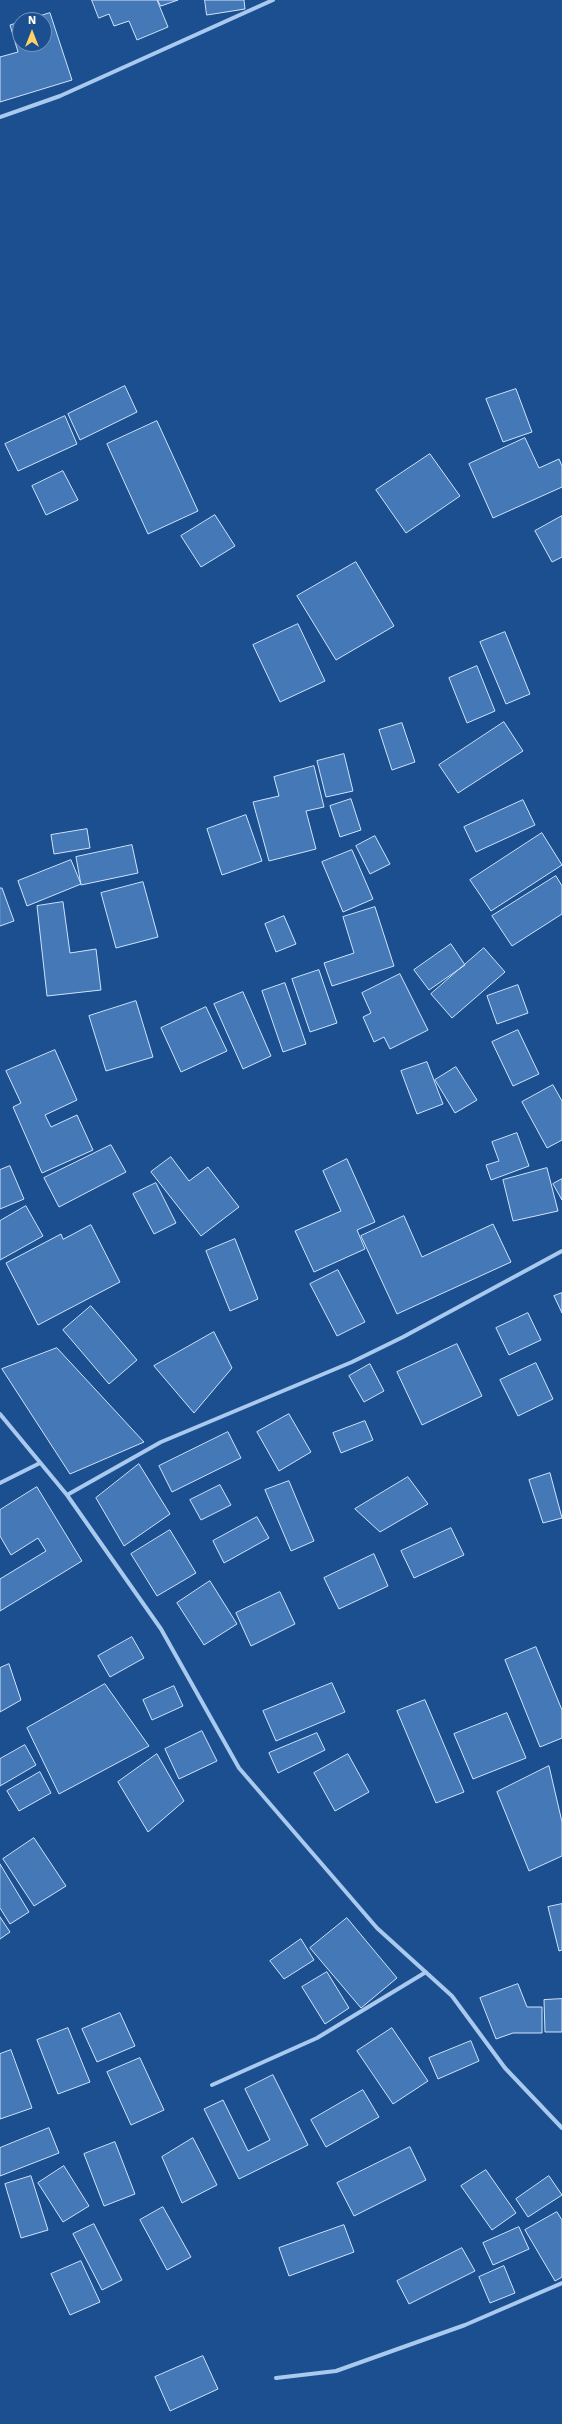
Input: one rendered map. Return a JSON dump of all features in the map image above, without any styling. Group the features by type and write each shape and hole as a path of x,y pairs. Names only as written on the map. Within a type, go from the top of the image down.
{"street":[{"path":"0,117 60,96 273,0"},
{"path":"67,1495 160,1442 352,1362 397,1340 562,1251"},
{"path":"0,1414 67,1495 160,1629 238,1768 377,1928 452,1996 505,2068 562,2128"},
{"path":"0,1483 40,1463"},
{"path":"212,2085 317,2038 426,1972"},
{"path":"276,2378 336,2371 465,2325 562,2283"}],"building":[{"path":"92,0 157,0 168,27 137,40 129,21 114,26 109,14 99,18"},
{"path":"158,0 178,0 161,6"},
{"path":"205,0 244,0 245,9 207,15"},
{"path":"52,19 72,80 0,102 0,57 18,52 52,52"},
{"path":"125,386 137,412 80,440 68,414"},
{"path":"516,389 532,432 503,442 486,399"},
{"path":"65,416 77,444 18,471 5,444"},
{"path":"157,421 198,511 148,534 107,444"},
{"path":"525,438 539,468 559,459 562,466 562,487 493,518 469,464"},
{"path":"430,454 460,496 406,533 376,490"},
{"path":"63,471 78,500 46,515 32,486"},
{"path":"215,515 235,546 201,567 181,536"},
{"path":"562,516 562,557 552,562 535,531"},
{"path":"356,562 394,626 336,660 297,596"},
{"path":"298,624 325,681 280,702 253,645"},
{"path":"505,632 530,694 506,704 480,642"},
{"path":"477,666 495,711 467,723 449,678"},
{"path":"504,722 523,751 458,793 439,765"},
{"path":"402,723 415,762 392,770 379,730"},
{"path":"344,754 353,791 326,797 317,761"},
{"path":"314,766 324,807 306,811 316,849 269,861 253,802 279,796 274,777"},
{"path":"351,799 361,830 340,837 330,806"},
{"path":"523,800 535,825 476,852 464,827"},
{"path":"246,815 262,861 222,875 207,829"},
{"path":"87,829 90,848 54,854 51,835"},
{"path":"542,833 562,865 491,911 470,880"},
{"path":"375,836 390,864 370,874 356,846"},
{"path":"132,845 138,873 81,885 76,857"},
{"path":"352,850 373,899 343,912 322,862"},
{"path":"71,860 81,884 27,906 18,881"},
{"path":"556,876 562,886 562,914 512,946 492,916"},
{"path":"143,882 158,937 116,948 101,893"},
{"path":"0,888 2,888 14,921 0,926"},
{"path":"63,902 70,953 96,949 101,990 47,996 37,906"},
{"path":"375,907 394,966 332,986 324,963 354,953 343,917"},
{"path":"284,916 296,944 276,952 265,924"},
{"path":"451,944 465,965 429,990 414,970"},
{"path":"484,948 505,972 452,1018 431,994"},
{"path":"319,970 337,1023 310,1032 292,979"},
{"path":"400,974 428,1030 390,1049 384,1037 374,1042 363,1017 371,1013 362,993"},
{"path":"285,983 306,1044 283,1052 262,991"},
{"path":"518,985 528,1013 497,1024 487,996"},
{"path":"243,992 271,1056 243,1069 214,1004"},
{"path":"136,1001 153,1057 106,1071 89,1016"},
{"path":"206,1007 227,1051 181,1072 161,1028"},
{"path":"518,1030 539,1074 513,1086 492,1042"},
{"path":"55,1050 77,1100 45,1115 51,1127 77,1115 93,1150 42,1173 13,1107 21,1103 6,1071"},
{"path":"427,1062 443,1104 417,1114 401,1071"},
{"path":"456,1067 477,1100 455,1113 435,1080"},
{"path":"553,1085 562,1101 562,1140 547,1148 522,1102"},
{"path":"517,1133 529,1166 491,1180 486,1165 499,1161 492,1142"},
{"path":"111,1145 126,1172 59,1207 44,1178"},
{"path":"171,1157 189,1181 208,1167 239,1207 201,1236 151,1172"},
{"path":"347,1159 375,1222 357,1230 365,1249 314,1272 295,1231 341,1211 323,1171"},
{"path":"10,1166 24,1199 0,1209 0,1170"},
{"path":"547,1168 558,1211 513,1221 503,1180"},
{"path":"562,1179 562,1200 553,1184"},
{"path":"156,1183 176,1223 154,1234 133,1194"},
{"path":"26,1206 43,1236 0,1260 0,1221"},
{"path":"404,1216 422,1257 493,1224 511,1262 397,1314 361,1236"},
{"path":"91,1225 120,1282 38,1325 6,1263 61,1234 63,1239"},
{"path":"235,1239 258,1299 230,1311 206,1251"},
{"path":"338,1270 365,1322 337,1336 310,1284"},
{"path":"562,1293 562,1313 554,1296"},
{"path":"91,1306 137,1360 109,1384 63,1330"},
{"path":"528,1313 541,1340 509,1355 496,1328"},
{"path":"214,1332 232,1368 194,1413 154,1366"},
{"path":"457,1344 482,1396 422,1425 397,1372"},
{"path":"57,1348 144,1442 70,1474 2,1369"},
{"path":"536,1363 553,1399 518,1416 500,1380"},
{"path":"370,1364 384,1391 364,1402 349,1376"},
{"path":"289,1414 311,1452 279,1471 257,1432"},
{"path":"365,1421 373,1440 341,1453 333,1433"},
{"path":"228,1432 241,1458 172,1492 159,1466"},
{"path":"139,1464 170,1514 124,1546 96,1498"},
{"path":"550,1473 562,1518 543,1523 529,1480"},
{"path":"408,1477 428,1504 380,1532 355,1509"},
{"path":"289,1481 314,1541 291,1551 265,1490"},
{"path":"220,1485 231,1505 201,1520 190,1500"},
{"path":"37,1487 82,1561 0,1611 0,1579 46,1551 38,1538 11,1555 0,1536 0,1510"},
{"path":"257,1517 269,1538 224,1563 213,1541"},
{"path":"451,1528 464,1555 414,1578 401,1551"},
{"path":"170,1530 196,1573 157,1596 131,1554"},
{"path":"374,1554 388,1586 339,1609 324,1578"},
{"path":"210,1581 237,1624 204,1645 177,1603"},
{"path":"280,1592 295,1624 251,1646 236,1613"},
{"path":"132,1637 144,1658 110,1677 98,1656"},
{"path":"536,1647 562,1710 562,1738 540,1747 505,1660"},
{"path":"9,1664 21,1700 0,1712 0,1668"},
{"path":"332,1683 345,1712 276,1741 263,1711"},
{"path":"105,1684 149,1746 59,1794 27,1728"},
{"path":"174,1686 183,1706 152,1720 143,1700"},
{"path":"425,1700 464,1792 436,1803 397,1711"},
{"path":"507,1713 526,1758 473,1779 454,1734"},
{"path":"202,1731 217,1761 179,1779 165,1749"},
{"path":"317,1733 325,1750 278,1773 269,1753"},
{"path":"25,1745 36,1765 0,1786 0,1759"},
{"path":"157,1754 184,1801 148,1832 118,1782"},
{"path":"348,1754 369,1792 335,1811 314,1773"},
{"path":"549,1766 562,1822 562,1856 529,1871 497,1792"},
{"path":"40,1772 51,1793 19,1811 7,1791"},
{"path":"34,1838 66,1886 34,1906 3,1859"},
{"path":"0,1864 29,1912 10,1924 0,1908"},
{"path":"562,1904 562,1950 559,1951 548,1907"},
{"path":"0,1917 10,1932 0,1939"},
{"path":"347,1918 397,1978 361,2008 310,1948"},
{"path":"301,1939 314,1960 284,1979 270,1961"},
{"path":"327,1972 349,2008 325,2024 302,1987"},
{"path":"518,1984 527,2007 542,2007 542,2033 513,2033 496,2039 480,1998"},
{"path":"562,1999 562,2032 545,2032 544,2000"},
{"path":"120,2013 135,2046 97,2062 82,2029"},
{"path":"68,2028 90,2082 58,2094 37,2040"},
{"path":"392,2028 428,2081 393,2104 357,2051"},
{"path":"471,2041 479,2061 438,2079 429,2058"},
{"path":"11,2050 32,2108 0,2119 0,2054"},
{"path":"140,2058 164,2110 131,2125 107,2072"},
{"path":"273,2075 308,2145 239,2179 204,2109 223,2100 248,2151 270,2140 245,2089"},
{"path":"363,2090 379,2117 326,2147 311,2120"},
{"path":"49,2128 59,2153 0,2176 0,2148"},
{"path":"193,2138 217,2185 182,2203 162,2157"},
{"path":"115,2142 135,2194 104,2206 84,2154"},
{"path":"410,2147 426,2180 354,2216 337,2183"},
{"path":"64,2166 89,2206 63,2222 38,2183"},
{"path":"486,2170 516,2213 492,2230 461,2186"},
{"path":"31,2176 48,2230 21,2238 5,2184"},
{"path":"549,2176 562,2195 528,2217 516,2199"},
{"path":"163,2207 191,2257 167,2270 140,2220"},
{"path":"557,2212 562,2220 562,2277 555,2281 525,2230"},
{"path":"94,2224 122,2280 102,2290 73,2234"},
{"path":"344,2225 354,2252 289,2276 279,2248"},
{"path":"519,2227 529,2249 493,2265 483,2243"},
{"path":"462,2248 475,2271 409,2304 397,2281"},
{"path":"81,2261 100,2302 70,2315 51,2274"},
{"path":"504,2266 515,2293 490,2303 479,2277"},
{"path":"203,2356 218,2389 170,2411 155,2377"}]}
